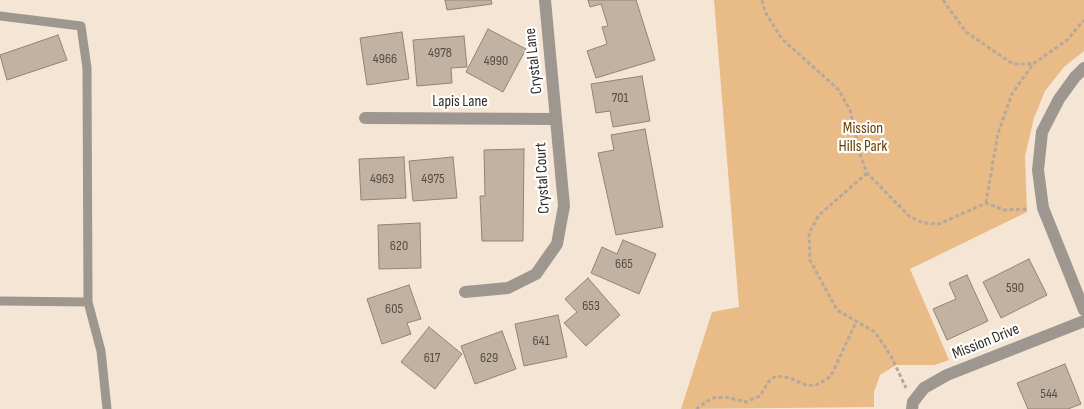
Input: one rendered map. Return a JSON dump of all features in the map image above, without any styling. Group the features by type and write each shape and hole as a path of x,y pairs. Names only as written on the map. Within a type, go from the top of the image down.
{"street":[{"name":"Crystal Lane","path":"545,0 556,119"},
{"path":"1084,68 1059,99 1042,132 1038,170 1043,208 1084,310"},
{"name":"Lapis Lane","path":"365,118 556,119"},
{"name":"Crystal Court","path":"465,292 508,288 536,274 557,244 564,206 556,119"},
{"name":"Mission Drive","path":"913,406 924,388 947,375 1084,321"}],"lane":[{"path":"0,16 81,26 87,68 88,302 101,351 107,409"},
{"path":"0,301 88,302"}],"path":[{"path":"762,0 765,12 782,39 838,88 850,110 860,154 867,173 909,216 924,223 939,224 986,203 1004,210 1043,208"},
{"path":"944,0 966,32 1013,64 1033,64"},
{"path":"986,203 998,133 1012,94 1033,64 1067,40 1084,20"},
{"path":"867,173 818,216 809,233 810,260 837,310 875,332 891,356 913,406"},
{"path":"696,409 712,398 725,397 746,402 760,396 776,376 790,378 808,386 819,384 831,376 856,322"}],"green space":[{"name":"Mission Hills Park","path":"714,0 1084,0 1084,51 1064,67 1045,91 1034,118 1025,156 1027,212 910,269 949,360 935,365 896,365 880,375 874,392 874,407 681,409 712,312 739,307"}],"building":[{"path":"445,0 491,0 492,4 447,10"},
{"path":"588,0 636,0 655,60 596,78 587,51 607,44 602,27 608,26 601,4 590,7"},
{"path":"488,29 526,49 503,92 466,72"},
{"path":"402,32 409,79 367,85 360,38"},
{"path":"58,35 67,60 7,80 0,55"},
{"path":"464,36 467,67 451,68 452,83 417,86 413,40"},
{"path":"642,76 650,121 613,127 610,111 596,113 591,84"},
{"path":"645,129 663,227 616,235 598,153 614,150 611,135"},
{"path":"524,149 523,241 482,241 480,196 485,196 484,150"},
{"path":"404,157 406,198 361,200 359,159"},
{"path":"453,157 457,198 413,201 409,161"},
{"path":"420,223 421,268 379,269 378,225"},
{"path":"623,240 656,254 639,294 591,273 602,247 617,254"},
{"path":"1029,259 1047,295 1001,318 983,282"},
{"path":"967,275 988,321 947,340 933,309 956,299 949,283"},
{"path":"588,278 620,315 586,346 564,323 577,312 565,299"},
{"path":"409,285 421,319 407,323 411,334 382,344 367,299"},
{"path":"558,315 567,357 524,366 515,324"},
{"path":"429,327 462,354 435,389 401,362"},
{"path":"502,331 516,369 475,384 461,346"},
{"path":"1065,364 1081,404 1068,409 1028,409 1017,383"}]}
